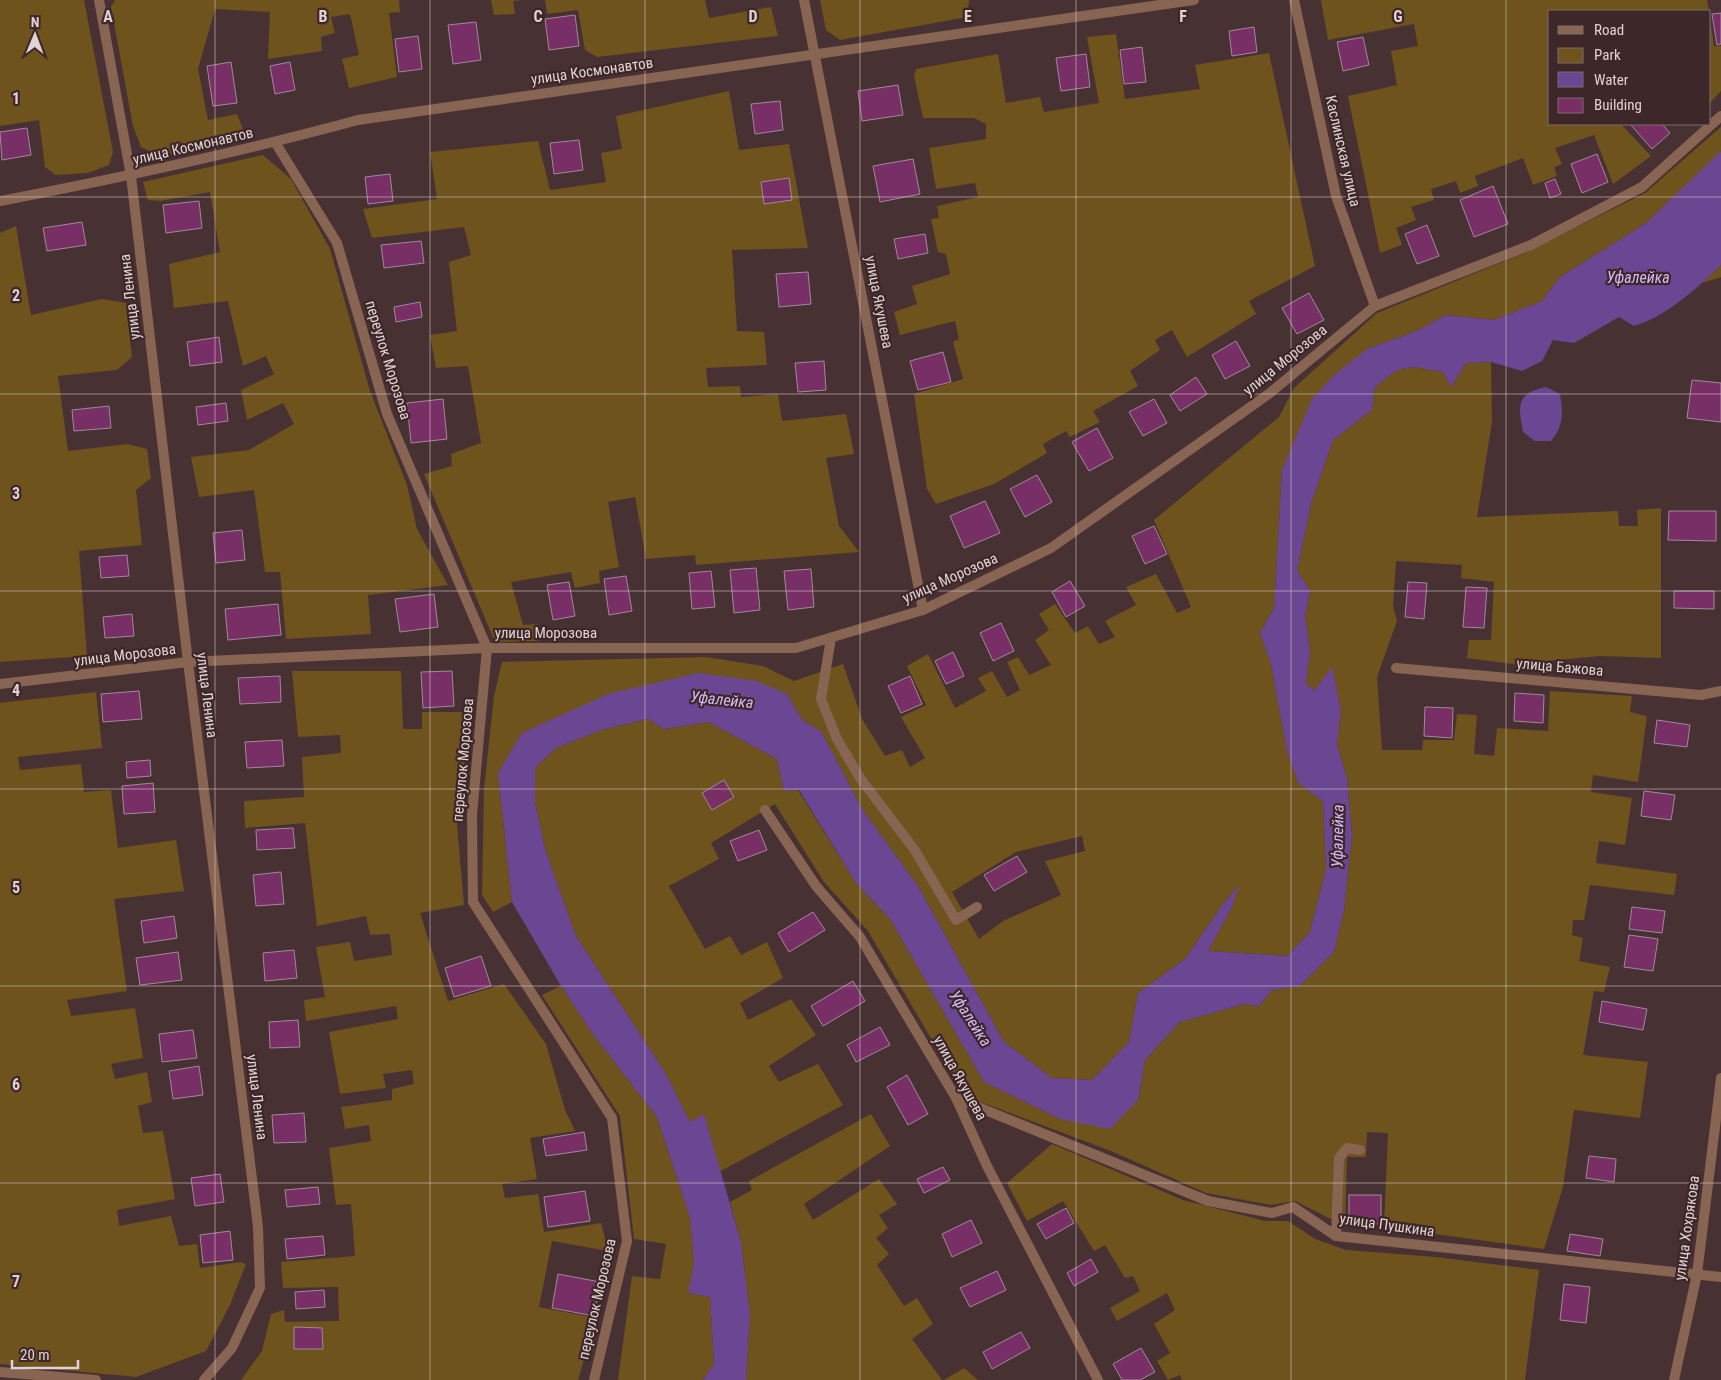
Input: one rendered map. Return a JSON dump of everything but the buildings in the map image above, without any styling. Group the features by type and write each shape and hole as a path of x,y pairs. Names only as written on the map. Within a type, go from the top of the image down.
{"street":[{"name":"улица Ленина","path":"99,0 131,176 188,662 258,1227 260,1288 232,1348 204,1380"},
{"name":"улица Якушева","path":"804,0 923,610"},
{"name":"улица Космонавтов","path":"0,201 131,176 358,120 1194,0"},
{"name":"Каслинская улица","path":"1294,0 1336,196 1374,306"},
{"name":"улица Морозова","path":"0,684 188,662 487,648 796,648 923,610 1051,548 1270,393 1374,306 1531,245 1642,187 1721,116"},
{"name":"переулок Морозова","path":"275,142 338,243 387,414 487,648 472,814 473,902 612,1118 627,1241 594,1380"},
{"path":"831,638 821,699 837,739 860,778 914,849 956,920 977,907"},
{"name":"улица Бажова","path":"1396,668 1700,695 1721,691"},
{"name":"улица Якушева","path":"765,810 816,886 860,937 956,1098 988,1166 1098,1380"},
{"name":"улица Хохрякова","path":"1674,1380 1697,1274 1721,1078"},
{"name":"улица Пушкина","path":"956,1098 1208,1201 1272,1213 1293,1208 1336,1236 1721,1277"},
{"path":"1336,1236 1339,1158 1347,1148 1360,1150"},
{"path":"0,1372 96,1380"}],"green space":[{"path":"0,0 84,0 113,152 109,165 88,173 55,175 45,167 39,120 0,126"},
{"path":"115,0 399,0 400,12 389,13 397,77 349,88 342,59 359,55 350,14 331,17 335,33 321,37 322,51 268,59 270,12 215,9 198,69 208,120 237,114 246,137 175,154 157,155 141,147 133,126 111,7"},
{"path":"491,0 523,0 513,1 515,14 494,15"},
{"path":"545,0 705,0 709,18 771,7 778,36 597,57 585,50 578,10 547,14"},
{"path":"820,0 969,0 969,2 967,17 840,40 826,30"},
{"path":"1321,0 1707,0 1709,10 1548,10 1548,125 1622,125 1651,156 1613,184 1594,135 1555,148 1562,164 1554,167 1557,176 1533,185 1523,158 1475,176 1478,186 1460,193 1456,181 1431,189 1434,200 1411,207 1416,220 1396,228 1402,245 1380,253 1348,96 1397,85 1391,51 1418,46 1414,24 1328,40"},
{"path":"1711,26 1714,46 1721,46 1721,91 1711,102"},
{"path":"1116,34 1125,99 1200,89 1195,65 1269,53 1315,266 1249,301 1256,314 1187,357 1172,330 1155,340 1160,350 1130,371 1138,386 1093,411 1100,422 1070,437 1066,431 1043,444 1047,453 994,484 936,504 927,489 914,394 963,379 953,342 959,339 955,321 900,335 894,312 917,304 912,286 950,274 946,254 938,252 931,219 939,218 937,206 978,197 975,183 936,189 929,148 986,139 986,124 974,118 923,118 914,76 916,69 998,54 1006,103 1040,97 1044,112 1099,103 1087,37"},
{"path":"729,91 739,150 789,144 808,248 732,250 737,331 764,332 767,365 706,368 708,387 740,386 741,397 778,394 782,421 846,414 854,454 826,458 839,526 859,552 696,565 695,555 646,559 635,497 608,502 619,567 599,571 600,583 575,588 571,572 511,582 523,625 538,624 538,641 495,642 424,474 452,466 451,454 481,443 468,366 436,368 430,335 457,331 449,262 471,255 464,227 372,238 363,209 437,199 430,152 538,141 550,190 606,182 601,153 622,149 616,116"},
{"path":"1721,127 1721,151 1717,157 1646,223 1560,277 1542,301 1494,320 1445,315 1419,330 1367,349 1282,470 1274,608 1260,633 1271,664 1287,751 1298,783 1323,801 1326,869 1310,932 1287,956 1208,951 1231,909 1239,885 1223,904 1185,959 1138,993 1129,1042 1092,1080 1052,1078 1004,1042 918,886 862,809 821,731 802,720 787,694 698,673 498,773 512,902 493,912 482,895 484,789 494,696 502,662 706,657 763,666 794,681 843,664 862,719 885,756 902,750 910,767 925,758 901,717 926,705 907,666 928,654 955,708 986,691 978,678 992,671 1007,697 1020,690 1007,662 1018,657 1029,675 1051,665 1035,640 1049,630 1039,614 1055,604 1075,633 1088,626 1099,644 1115,637 1105,621 1136,605 1126,587 1156,574 1177,613 1191,607 1154,520 1279,417 1294,388 1377,313 1525,253 1645,193","holes":["1082,836 1085,851 1045,861 1061,895 1003,921 979,939 952,892 1016,852"]},
{"path":"263,155 291,179 330,249 370,391 407,485 417,529 448,585 368,595 371,634 286,639 280,572 265,572 254,490 199,497 191,457 249,450 294,424 283,403 247,420 241,390 274,374 266,356 243,366 228,301 174,308 169,264 220,252 210,192 160,201 148,200 143,182"},
{"path":"16,226 31,315 102,299 126,303 132,357 117,370 58,376 68,451 128,444 147,449 151,478 136,490 142,545 79,551 87,656 0,662 0,233"},
{"path":"1721,265 1721,277 1702,283"},
{"path":"1491,362 1492,422 1477,517 1618,511 1619,526 1638,526 1637,510 1661,508 1661,658 1600,656 1512,664 1467,658 1469,640 1491,640 1494,582 1461,578 1462,565 1396,561 1393,606 1397,621 1377,677 1382,750 1422,750 1423,740 1454,740 1457,714 1477,715 1474,754 1494,756 1497,728 1548,731 1550,691 1632,696 1630,712 1647,716 1638,782 1593,775 1591,792 1632,798 1625,845 1599,841 1596,863 1677,874 1674,895 1590,885 1584,920 1573,920 1572,935 1583,938 1579,961 1610,967 1604,992 1594,991 1583,1055 1648,1062 1640,1118 1574,1110 1563,1187 1544,1249 1384,1227 1388,1133 1367,1132 1366,1157 1347,1157 1345,1226 1295,1201 1271,1205 1206,1193 1111,1151 978,1101 962,1091 868,931 824,882 775,804 711,843 719,859 669,886 705,949 730,936 741,955 767,942 783,978 740,1003 748,1020 791,999 816,1035 769,1066 779,1082 818,1064 843,1105 719,1172 704,1115 690,1122 666,1074 576,936 545,849 535,802 535,768 556,748 601,730 648,719 664,729 709,722 777,759 784,791 798,790 856,883 890,919 984,1082 1060,1119 1138,1100 1145,1060 1180,1022 1244,1004 1259,1006 1272,990 1300,986 1334,952 1344,910 1352,835 1347,778 1337,745 1341,710 1332,668 1314,691 1306,683 1310,651 1305,616 1310,591 1297,570 1311,504 1333,440 1372,410 1374,389 1384,380 1399,370 1421,368 1443,372 1451,387 1466,363"},
{"path":"292,671 401,671 403,729 422,729 422,712 470,712 457,825 464,905 420,913 448,1001 504,984 546,1044 565,1110 575,1131 530,1138 537,1179 502,1184 505,1198 538,1194 544,1232 601,1223 608,1251 552,1241 539,1307 596,1318 578,1380 241,1380 262,1351 271,1314 284,1310 285,1322 339,1321 338,1287 283,1288 281,1262 355,1256 351,1204 336,1205 329,1148 371,1141 369,1125 345,1129 341,1107 392,1100 392,1089 414,1084 412,1070 383,1074 386,1088 340,1094 329,1032 398,1019 396,1006 306,1021 304,1000 325,997 316,947 350,942 354,961 392,955 390,934 370,935 366,916 317,926 305,823 245,828 244,801 304,797 302,757 341,753 340,735 298,737"},
{"path":"96,692 102,748 18,757 20,770 81,764 84,792 111,790 118,848 176,840 184,891 114,899 127,991 67,1000 71,1016 135,1008 143,1058 111,1064 115,1079 147,1072 152,1102 138,1106 143,1133 163,1131 175,1199 117,1210 119,1226 171,1216 179,1246 197,1244 200,1268 240,1262 246,1264 230,1305 206,1351 136,1377 0,1364 0,703"},
{"path":"561,986 595,1037 657,1117 690,1218 694,1264 689,1293 710,1297 714,1364 703,1380 618,1380 632,1276 660,1279 666,1244 634,1239 620,1116 542,995"},
{"path":"871,1114 890,1146 804,1204 813,1220 879,1179 897,1204 879,1215 888,1228 876,1238 889,1254 877,1265 904,1306 917,1298 933,1324 912,1339 942,1380 746,1380 750,1315 741,1242 730,1202 752,1190 749,1181"},
{"path":"1052,1144 1183,1200 1265,1221 1288,1221 1315,1239 1346,1250 1436,1257 1539,1270 1525,1380 1182,1380 1180,1375 1168,1380 1157,1361 1170,1353 1154,1324 1175,1310 1167,1293 1117,1321 1110,1308 1140,1291 1133,1276 1125,1278 1105,1245 1094,1251 1063,1201 1027,1221 1007,1183"},
{"path":"964,1368 978,1380 944,1380"}],"water":[{"name":"Уфалейка","path":"1721,151 1721,265 1680,301 1658,316 1634,326 1619,317 1574,343 1553,340 1542,361 1522,371 1491,362 1466,363 1451,387 1443,372 1421,368 1399,370 1374,389 1372,410 1333,440 1311,504 1297,570 1310,591 1305,616 1310,651 1306,683 1314,691 1332,667 1341,710 1337,745 1347,778 1352,835 1344,910 1334,952 1300,986 1272,990 1259,1006 1244,1004 1180,1022 1145,1060 1138,1100 1110,1129 1060,1119 984,1082 890,919 856,883 799,790 784,791 777,759 709,722 664,729 648,719 601,730 556,748 535,768 535,802 545,849 576,936 666,1074 690,1122 704,1114 741,1242 750,1315 746,1380 703,1380 714,1364 710,1297 688,1293 694,1264 690,1218 657,1117 595,1037 561,986 512,902 498,773 522,733 608,694 698,673 757,681 787,694 802,720 821,731 862,809 918,886 1004,1042 1052,1078 1092,1080 1129,1042 1138,993 1185,959 1223,904 1240,884 1231,909 1208,951 1287,956 1310,932 1326,869 1323,801 1298,783 1287,751 1271,664 1260,633 1274,608 1282,470 1312,399 1332,377 1367,349 1419,330 1445,315 1494,320 1542,301 1560,277 1646,223"},
{"path":"1546,387 1560,394 1562,419 1551,441 1535,441 1523,432 1520,415 1521,402 1529,393"}]}
